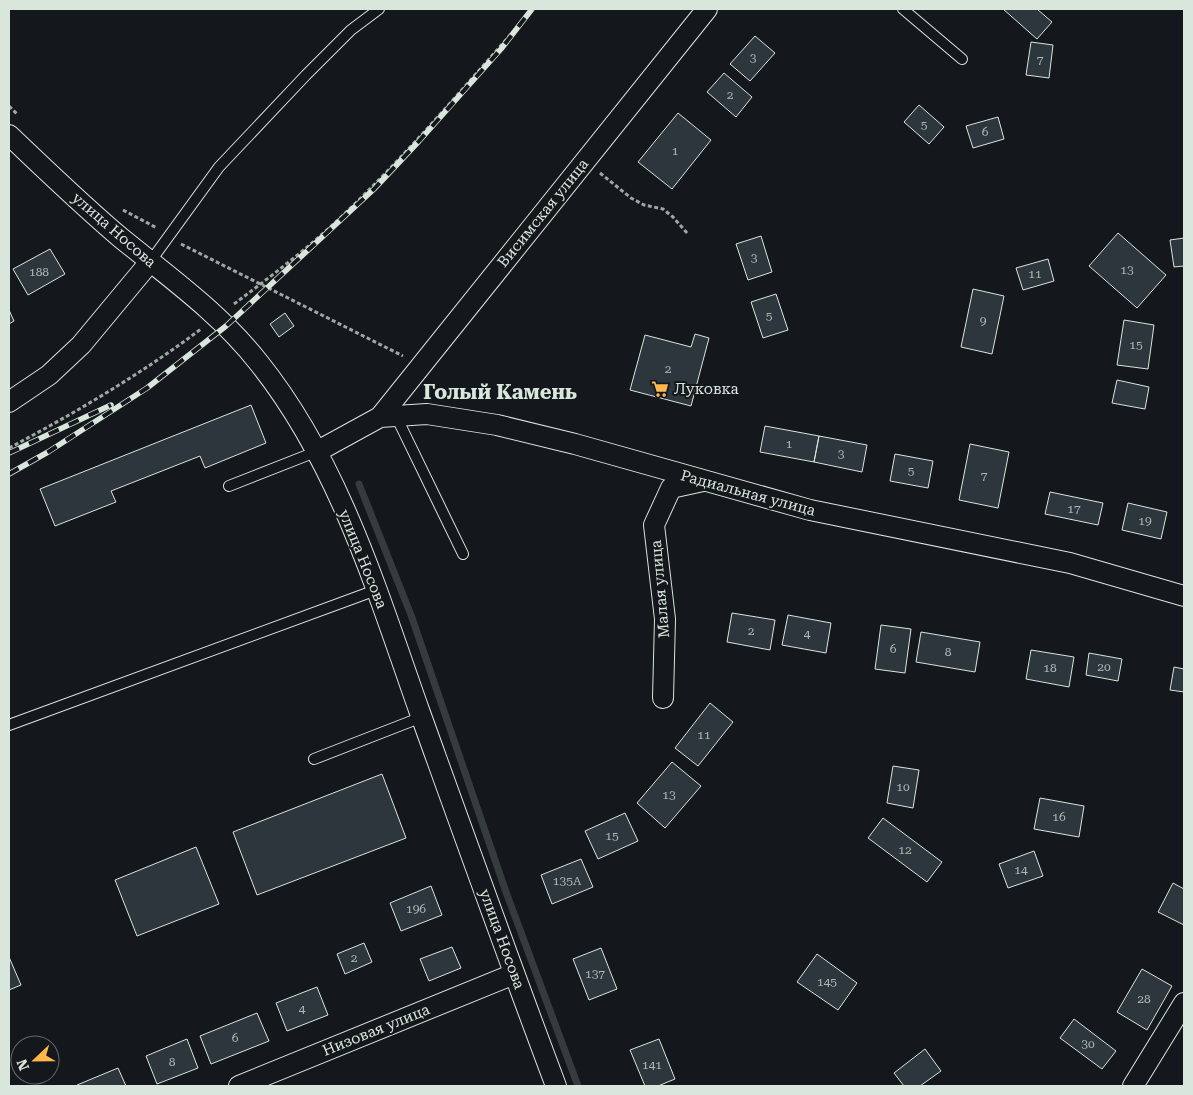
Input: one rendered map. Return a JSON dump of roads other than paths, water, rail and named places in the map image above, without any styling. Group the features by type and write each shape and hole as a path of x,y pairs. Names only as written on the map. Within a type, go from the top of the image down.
{"street":[{"name":"Висимская улица","path":"388,417 421,366 707,9"},
{"name":"улица Носова","path":"9,135 86,207 226,326 258,361 276,385 318,451 347,516 376,590 556,1086"},
{"path":"9,402 49,376 82,345 150,262"},
{"name":"Радиальная улица","path":"318,451 388,417 427,414 497,425 575,444 810,510 1070,563 1184,596"},
{"name":"Малая улица","path":"663,698 665,619 654,525 671,488 705,481"},
{"name":"Низовая улица","path":"239,1086 514,974"},
{"path":"1133,1086 1184,1003"}],"lane":[{"path":"150,262 225,160 351,30 379,9"},
{"path":"904,9 962,59"},
{"path":"388,417 463,554"},
{"path":"229,486 318,451"},
{"path":"9,724 376,590"},
{"path":"314,758 422,717"}],"waterway":[{"path":"359,484 411,615 506,892 578,1086"}],"railway":[{"path":"9,474 48,452 147,388 226,326 374,189 501,49 532,9"},
{"path":"9,453 111,405"}],"place":[{"name":"Луковка","path":"660,389"}],"district":[{"name":"Голый Камень","path":"500,392"}]}
